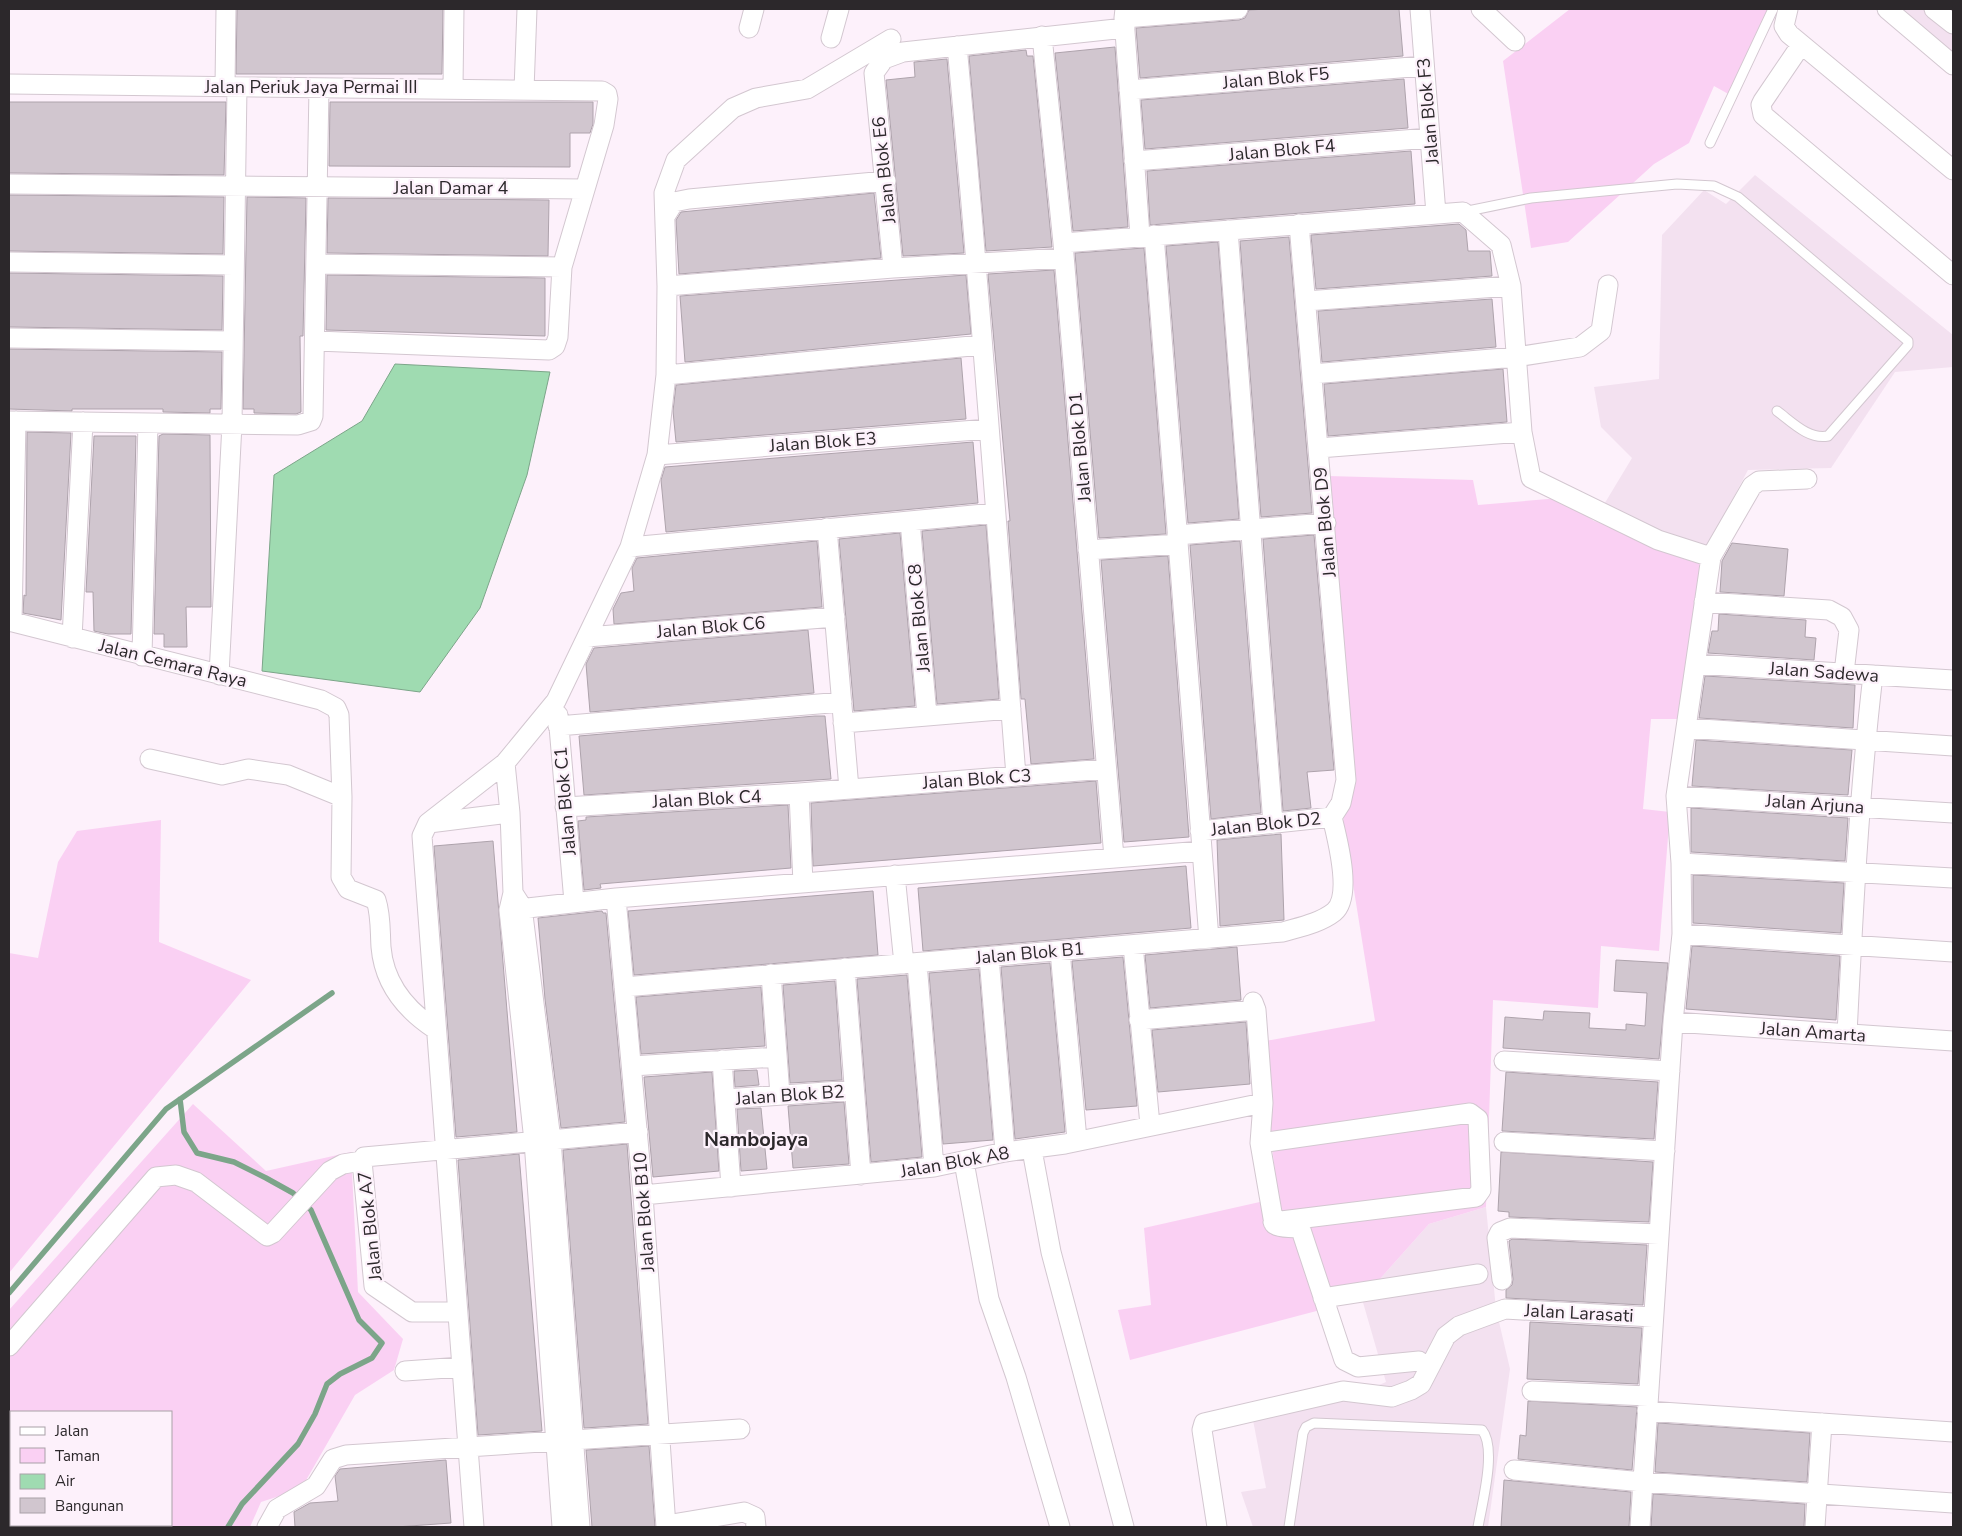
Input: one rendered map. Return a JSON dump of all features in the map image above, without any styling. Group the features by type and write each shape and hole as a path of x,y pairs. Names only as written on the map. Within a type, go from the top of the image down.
{"street":[{"path":"219,675 232,424 236,187 226,9"},
{"path":"454,9 454,87"},
{"path":"524,90 528,9"},
{"path":"749,28 754,9"},
{"path":"831,38 839,9"},
{"path":"1016,776 977,262 957,46 1042,36 1125,18 1238,9"},
{"name":"Jalan Blok F3","path":"1420,9 1436,214"},
{"path":"1481,9 1515,42"},
{"path":"1788,9 1784,26 1801,45 1953,170"},
{"path":"1887,9 1953,66"},
{"path":"1934,9 1953,24"},
{"path":"1125,18 1134,162 1147,236 1177,540 1208,939"},
{"name":"Jalan Blok D1","path":"1042,36 1064,251 1114,858"},
{"path":"474,1527 421,841 428,823 505,763 556,701 630,547 657,455 666,375 667,286 664,193 676,160 733,108 756,98 807,89 891,39"},
{"path":"1801,45 1763,101 1761,105 1763,115 1953,275"},
{"name":"Jalan Blok E6","path":"893,268 874,73 884,59 891,55 957,46"},
{"name":"Jalan Blok F5","path":"1129,90 1424,66"},
{"name":"Jalan Periuk Jaya Permai III","path":"9,84 319,88 454,87 602,91 607,94 608,99 604,125 584,189"},
{"path":"10,622 12,421 298,425 311,421 314,416 319,88"},
{"name":"Jalan Blok F4","path":"1134,162 1430,138"},
{"path":"666,215 674,202 689,199 886,181"},
{"name":"Jalan Damar 4","path":"9,184 584,189"},
{"path":"316,341 549,350 555,346 558,337 562,267 584,189"},
{"path":"667,286 977,262 1064,251 1147,236 1463,212 1501,244 1511,286 1522,432 1531,478 1658,540 1711,557"},
{"name":"Jalan Blok D9","path":"1299,224 1326,523 1346,780 1341,803 1332,817"},
{"path":"1228,230 1273,824"},
{"path":"9,262 234,265"},
{"path":"316,264 562,267"},
{"path":"1312,374 1516,357 1580,347 1601,331 1608,285"},
{"path":"1306,301 1511,286"},
{"path":"9,338 233,341"},
{"path":"666,375 982,345"},
{"path":"72,638 83,422"},
{"path":"142,656 148,423"},
{"name":"Jalan Blok E3","path":"657,455 989,429"},
{"path":"1319,448 1522,432"},
{"path":"1640,1527 1673,1022 1682,934 1681,863 1676,796 1711,557 1755,483 1807,479"},
{"path":"630,547 995,513"},
{"name":"Jalan Blok C8","path":"910,521 928,716"},
{"path":"1088,550 1177,540 1250,529 1326,523"},
{"path":"827,528 848,789"},
{"path":"1704,602 1829,610 1842,617 1849,630 1844,673"},
{"name":"Jalan Blok C6","path":"587,637 835,617"},
{"name":"Jalan Cemara Raya","path":"10,622 321,700 336,708 338,715 342,797"},
{"name":"Jalan Sadewa","path":"1696,664 1953,680"},
{"path":"1847,1034 1855,873 1865,740 1873,675"},
{"name":"Jalan Blok C1","path":"556,701 574,902"},
{"path":"558,726 842,702"},
{"path":"843,723 1011,709"},
{"path":"1686,728 1953,746"},
{"path":"150,759 222,775 248,769 288,775 342,797 341,877 348,889 376,900 381,949 388,977 400,998 435,1029"},
{"path":"505,763 510,813 514,903 542,1140 564,1442 562,1527"},
{"name":"Jalan Blok C3","path":"848,789 1106,769"},
{"name":"Jalan Blok C4","path":"565,807 848,789"},
{"path":"799,793 804,883"},
{"name":"Jalan Arjuna","path":"1676,796 1953,813"},
{"path":"428,823 510,813"},
{"name":"Jalan Blok D2","path":"1200,831 1332,817"},
{"name":"Jalan Blok B1","path":"624,986 1283,932 1320,920 1336,911 1342,896 1342,870 1332,817"},
{"path":"514,903 574,902 1202,851"},
{"path":"1681,863 1953,878"},
{"path":"894,875 910,963 934,1167"},
{"name":"Jalan Blok B10","path":"616,898 638,1132 666,1526"},
{"path":"1682,934 1953,952"},
{"path":"1133,945 1150,1125"},
{"path":"1060,951 1077,1140"},
{"path":"989,957 1005,1152"},
{"path":"845,968 861,1176"},
{"path":"771,974 780,1095"},
{"path":"1139,1020 1255,1006 1263,1103 1260,1143 1273,1222 1279,1227 1301,1230 1344,1360 1350,1365 1358,1367 1419,1361"},
{"name":"Jalan Amarta","path":"1673,1022 1953,1041"},
{"path":"632,1066 777,1057"},
{"path":"722,1060 731,1187"},
{"path":"1504,1061 1670,1072"},
{"name":"Jalan Blok B2","path":"725,1099 854,1090"},
{"name":"Jalan Blok A8","path":"643,1195 861,1176 934,1167 1005,1152 1032,1150 1263,1103"},
{"path":"1260,1143 1470,1114 1478,1119 1481,1190 1476,1197 1273,1222"},
{"name":"Jalan Blok A7","path":"457,1312 412,1312 374,1286 372,1282 362,1161 367,1155 638,1132"},
{"path":"1504,1142 1665,1151"},
{"path":"1032,1150 1051,1252 1124,1527"},
{"path":"10,1343 156,1177 176,1174 196,1182 266,1236 273,1233 330,1171 343,1164 362,1161"},
{"path":"964,1162 989,1299 1016,1377 1060,1527"},
{"path":"1502,1280 1497,1238 1500,1232 1510,1228 1659,1234"},
{"path":"1323,1298 1478,1274"},
{"name":"Jalan Larasati","path":"1217,1527 1202,1430 1204,1423 1343,1391 1392,1397 1411,1390 1421,1384 1446,1336 1459,1326 1505,1309 1654,1317"},
{"path":"405,1371 462,1367"},
{"path":"1532,1391 1822,1423 1953,1432"},
{"path":"1815,1527 1822,1423"},
{"path":"267,1527 277,1509 316,1486 333,1459 364,1453 564,1442 740,1429"},
{"path":"564,1442 580,1527"},
{"path":"1514,1470 1643,1482 1953,1503"},
{"path":"666,1526 744,1512 755,1517 756,1527"}],"lane":[{"path":"1710,143 1773,9"},
{"path":"1463,212 1531,198 1677,184 1714,186 1738,197 1908,341 1908,345 1828,436 1819,438 1811,436 1778,411"},
{"path":"1289,1527 1303,1433 1306,1427 1314,1423 1482,1430 1489,1443 1489,1457 1478,1527"}],"shaded area":[{"path":"1900,9 1953,9 1953,58"},
{"path":"1755,175 1953,335 1953,367 1895,372 1831,468 1748,470 1702,557 1594,521 1632,458 1601,427 1594,387 1659,379 1662,235 1704,190 1726,204"},
{"path":"1486,1207 1496,1309 1510,1369 1488,1527 1253,1527 1241,1492 1266,1488 1252,1415 1349,1398 1386,1382 1362,1299 1429,1224"}],"green space":[{"path":"1570,9 1768,9 1732,96 1714,86 1689,143 1654,164 1568,242 1531,248 1503,61"},
{"path":"1328,476 1473,480 1478,505 1560,498 1594,521 1702,557 1678,719 1651,719 1643,809 1670,812 1659,951 1601,946 1598,1008 1493,1000 1486,1207 1429,1224 1362,1299 1130,1360 1118,1310 1151,1305 1144,1228 1278,1198 1260,1042 1375,1021 1343,822 1352,780"},
{"path":"161,820 159,942 251,980 9,1273 9,953 38,958 58,862 77,831"},
{"path":"193,1104 266,1171 351,1152 358,1292 403,1339 394,1370 355,1395 301,1489 261,1502 250,1527 9,1527 9,1310"}],"water":[{"path":"395,364 550,372 527,475 480,608 420,692 262,671 274,475 362,421"}],"building":[{"path":"237,9 443,9 442,74 236,74"},
{"path":"1399,9 1403,56 1140,78 1136,28 1239,20 1245,18 1249,10"},
{"path":"1115,47 1128,227 1073,231 1055,53"},
{"path":"1026,50 1027,56 1033,56 1052,247 986,251 969,56"},
{"path":"947,59 964,253 903,256 886,80 915,77 914,62"},
{"path":"1404,79 1408,128 1145,149 1141,100"},
{"path":"9,102 226,102 224,175 9,173"},
{"path":"330,102 593,102 593,124 590,133 570,133 570,167 329,166"},
{"path":"1411,151 1415,204 1150,225 1147,171"},
{"path":"874,193 881,258 679,274 676,220 681,212"},
{"path":"9,195 224,197 223,254 9,251"},
{"path":"247,197 306,198 303,336 300,336 301,412 296,414 254,413 254,409 243,409"},
{"path":"328,198 549,200 548,256 327,253"},
{"path":"1459,224 1466,230 1468,251 1490,251 1492,276 1316,289 1311,235"},
{"path":"1289,237 1312,513 1261,517 1240,241"},
{"path":"1218,242 1239,519 1188,523 1166,246"},
{"path":"1144,248 1166,534 1099,538 1075,253"},
{"path":"1054,270 1094,759 1031,764 1025,699 1021,699 1008,521 1010,521 988,274"},
{"path":"9,273 223,276 222,330 9,327"},
{"path":"327,275 545,278 545,336 326,330"},
{"path":"966,275 971,334 685,362 680,296"},
{"path":"1492,299 1496,347 1322,362 1318,311"},
{"path":"9,349 222,352 221,409 210,409 210,413 163,412 163,409 72,409 72,411 9,409"},
{"path":"961,358 966,419 676,442 673,411 676,385"},
{"path":"1503,369 1507,422 1328,436 1324,384"},
{"path":"27,432 71,433 61,620 23,613 24,595 26,596"},
{"path":"163,434 210,435 211,607 186,607 187,647 164,647 164,634 154,634 159,436"},
{"path":"94,436 136,436 131,634 108,634 94,631 93,592 86,592"},
{"path":"973,442 978,503 666,532 661,480 665,467"},
{"path":"986,525 999,699 937,704 922,531"},
{"path":"900,533 915,706 854,711 839,539"},
{"path":"1314,535 1334,770 1307,772 1311,808 1283,811 1263,539"},
{"path":"817,541 822,607 614,624 613,609 621,593 634,591 632,568 637,558"},
{"path":"1240,541 1261,813 1211,819 1190,545"},
{"path":"1732,543 1788,549 1784,596 1720,592 1722,561"},
{"path":"1168,556 1189,837 1124,842 1101,560"},
{"path":"1719,614 1806,620 1805,637 1816,638 1814,660 1708,653 1712,631 1718,631"},
{"path":"808,630 814,693 590,712 586,664 594,648"},
{"path":"1705,676 1855,685 1853,728 1699,718"},
{"path":"825,716 831,779 584,795 579,736"},
{"path":"1696,740 1852,750 1848,795 1692,786"},
{"path":"1096,781 1101,843 813,866 811,803"},
{"path":"788,805 791,868 600,884 601,888 584,890 578,821 586,820 586,817"},
{"path":"1691,808 1848,818 1845,861 1691,852"},
{"path":"1281,834 1284,920 1220,926 1217,840"},
{"path":"493,841 517,1132 456,1137 434,846"},
{"path":"1186,866 1191,928 923,951 918,888"},
{"path":"1693,875 1844,883 1841,933 1693,923"},
{"path":"873,891 878,955 634,975 628,911"},
{"path":"602,911 606,913 625,1122 561,1128 545,999 538,918"},
{"path":"1692,946 1840,956 1836,1020 1686,1009"},
{"path":"1237,947 1241,1000 1150,1008 1145,955"},
{"path":"1123,957 1137,1106 1086,1110 1072,961"},
{"path":"1616,960 1668,963 1659,1059 1503,1048 1505,1017 1543,1020 1544,1011 1590,1013 1589,1028 1626,1030 1626,1024 1645,1026 1647,993 1614,991"},
{"path":"1050,963 1065,1132 1015,1139 1001,967"},
{"path":"979,969 993,1140 943,1144 929,973"},
{"path":"907,975 922,1157 871,1162 857,979"},
{"path":"835,981 842,1080 790,1083 783,985"},
{"path":"761,987 765,1046 641,1054 636,997"},
{"path":"1246,1022 1250,1084 1158,1092 1152,1030"},
{"path":"757,1070 759,1085 735,1087 734,1071"},
{"path":"712,1072 719,1171 653,1177 644,1077"},
{"path":"1506,1072 1658,1082 1654,1139 1502,1131"},
{"path":"844,1102 849,1164 793,1168 788,1106"},
{"path":"761,1108 767,1169 741,1171 737,1109"},
{"path":"627,1144 648,1424 584,1428 563,1150"},
{"path":"1501,1152 1653,1162 1649,1222 1509,1217 1509,1212 1498,1211"},
{"path":"519,1154 542,1431 478,1435 458,1160"},
{"path":"1512,1239 1647,1245 1643,1305 1506,1298 1506,1290 1512,1285 1513,1279 1509,1241"},
{"path":"1530,1322 1642,1328 1638,1384 1527,1379"},
{"path":"1528,1401 1637,1407 1632,1470 1518,1459 1520,1435 1526,1436"},
{"path":"1658,1423 1810,1433 1807,1482 1655,1472"},
{"path":"649,1446 655,1527 592,1527 586,1450"},
{"path":"446,1460 451,1523 396,1527 295,1527 294,1512 310,1503 338,1501 335,1476 340,1469"},
{"path":"1504,1480 1631,1492 1629,1527 1501,1527"},
{"path":"1653,1494 1805,1504 1804,1527 1651,1527"}],"waterway":[{"path":"9,1293 166,1109 332,993"},
{"path":"180,1099 184,1132 197,1153 234,1162 293,1193 311,1210 359,1320 382,1343 372,1358 340,1374 327,1384 315,1414 298,1444 242,1504 228,1527"}],"district":[{"name":"Nambojaya","path":"756,1139"}]}
